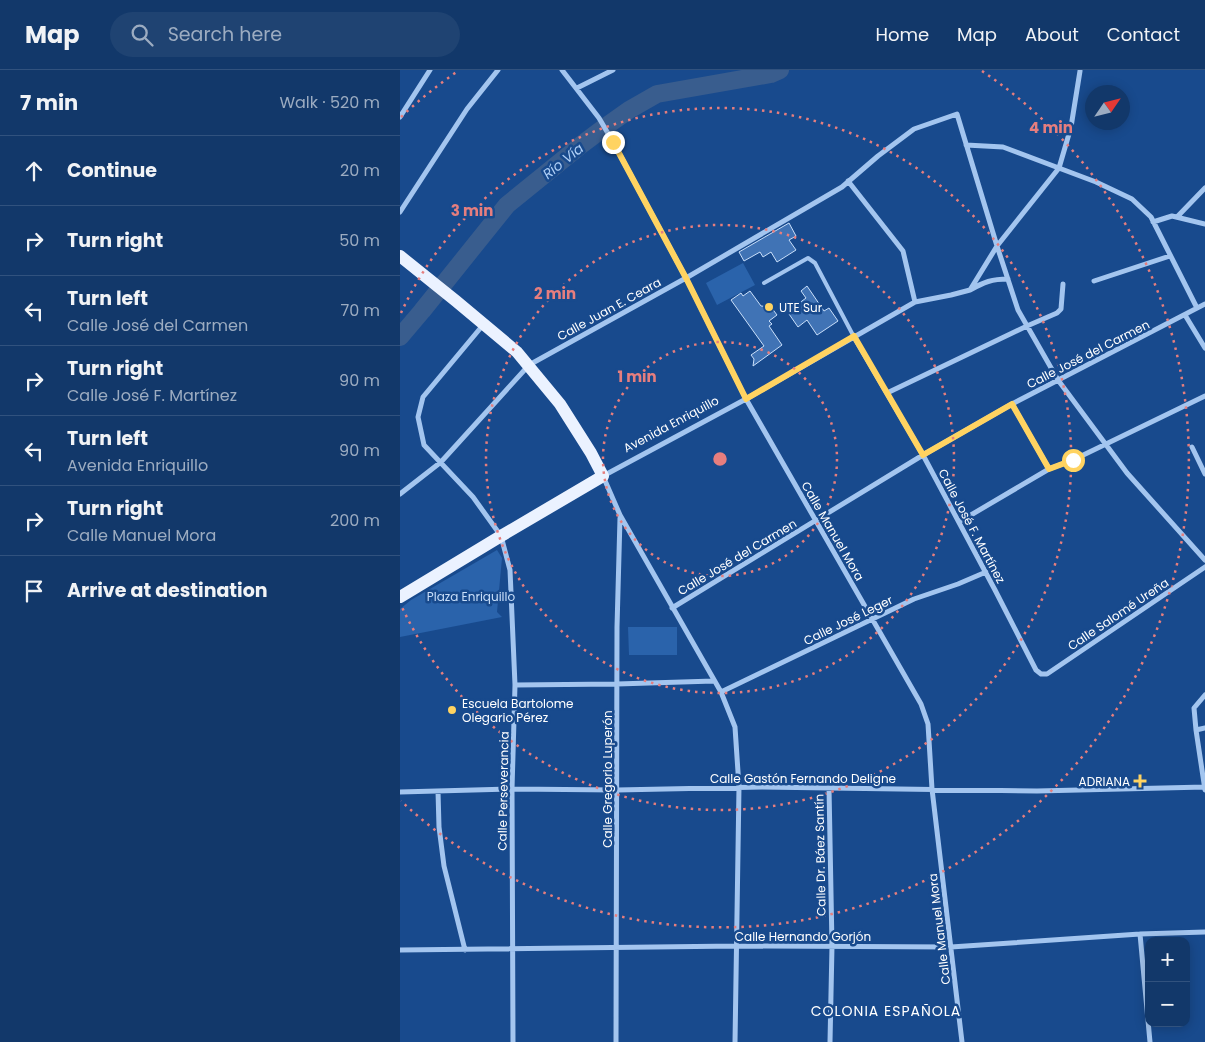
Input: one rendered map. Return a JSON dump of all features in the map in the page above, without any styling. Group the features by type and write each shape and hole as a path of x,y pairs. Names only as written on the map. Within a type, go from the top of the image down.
{"main road":[{"path":"400,256 484,324 517,352 529,365 560,404 592,453 603,476"},
{"name":"Avenida Enriquillo","path":"400,598 603,476"}],"street":[{"path":"400,117 430,70"},
{"path":"400,212 467,110 498,70"},
{"name":"Calle Manuel Mora","path":"562,70 599,118 613,142 686,278 746,399 921,704 928,724 932,789 962,1042"},
{"path":"577,88 613,70"},
{"path":"970,290 997,246 1059,168 1071,128 1080,72"},
{"name":"Calle Juan E. Ceara","path":"400,494 441,462 529,365 686,278 842,187 878,156 914,129 957,114 966,145"},
{"path":"1197,308 1150,216 1132,199 1096,182 1003,147 966,145 1018,310 1058,380 1127,473 1205,560"},
{"path":"848,182 903,251 915,302"},
{"path":"1177,217 1205,188"},
{"path":"1153,222 1172,216 1205,224"},
{"path":"1094,281 1170,256"},
{"name":"Avenida Enriquillo","path":"603,476 746,399 915,302 970,290 985,282 996,279 1008,279"},
{"path":"887,393 1057,313 1061,309 1063,284"},
{"name":"Calle José del Carmen","path":"672,608 923,455 1012,404 1205,304"},
{"path":"1185,315 1205,348"},
{"name":"Calle Perseverancia","path":"484,324 423,397 418,417 424,445 473,496 501,536 510,570 515,685 512,789 513,1042"},
{"name":"Calle José F. Martínez","path":"854,336 923,455 1036,670 1041,674"},
{"path":"959,522 1049,469 1073,460 1205,396"},
{"path":"1012,404 1049,469"},
{"path":"1192,447 1205,474"},
{"path":"603,476 620,515 721,692 735,727 739,787 735,1042"},
{"name":"Calle Gregorio Luperón","path":"616,1042 617,684 620,515"},
{"name":"Calle Salomé Ureña","path":"1041,674 1047,674 1205,567"},
{"name":"Calle José Leger","path":"721,692 872,618 914,599 986,572"},
{"path":"515,685 714,681"},
{"path":"1205,695 1194,708 1205,788"},
{"path":"1196,730 1205,728"},
{"name":"Calle Gastón Fernando Deligne","path":"400,792 739,787 1038,791 1205,788"},
{"name":"Calle Dr. Báez Santín","path":"829,788 832,946 830,1042"},
{"path":"438,791 439,827 444,866 465,950"},
{"name":"Calle Hernando Gorjón","path":"400,950 737,946 951,947 1140,934 1205,932"},
{"path":"1140,934 1150,1042"}],"lane":[{"path":"764,283 808,258 815,263 854,336"}],"green space":[{"path":"743,263 755,285 717,305 706,283"},
{"name":"Plaza Enriquillo","path":"497,550 502,558 497,612 502,617 400,637 400,609 411,600"},
{"path":"628,627 677,627 677,655 629,655"}],"building":[{"path":"789,223 796,236 789,240 796,250 777,262 771,252 763,257 760,252 744,261 739,252"},
{"path":"807,286 824,311 829,308 838,321 817,335 807,320 798,327 789,314 800,306 798,304 806,298 801,291"},
{"path":"750,291 761,306 771,307 777,315 769,321 772,324 769,326 782,345 753,366 754,359 751,355 764,346 731,300 741,293 743,296"}],"waterway":[{"name":"Río Vía","path":"400,337 507,205 581,145 629,110 657,94 771,74 780,70"}],"place":[{"name":"UTE Sur","path":"769,307"},
{"name":"Escuela Bartolome Olegario Pérez","path":"452,710"},
{"name":"ADRIANA","path":"1140,781"}],"district":[{"name":"COLONIA ESPAÑOLA","path":"886,1011"}],"route":[{"path":"613,142 686,278 746,399 854,336 923,455 1012,404 1049,469 1073,460"}]}
